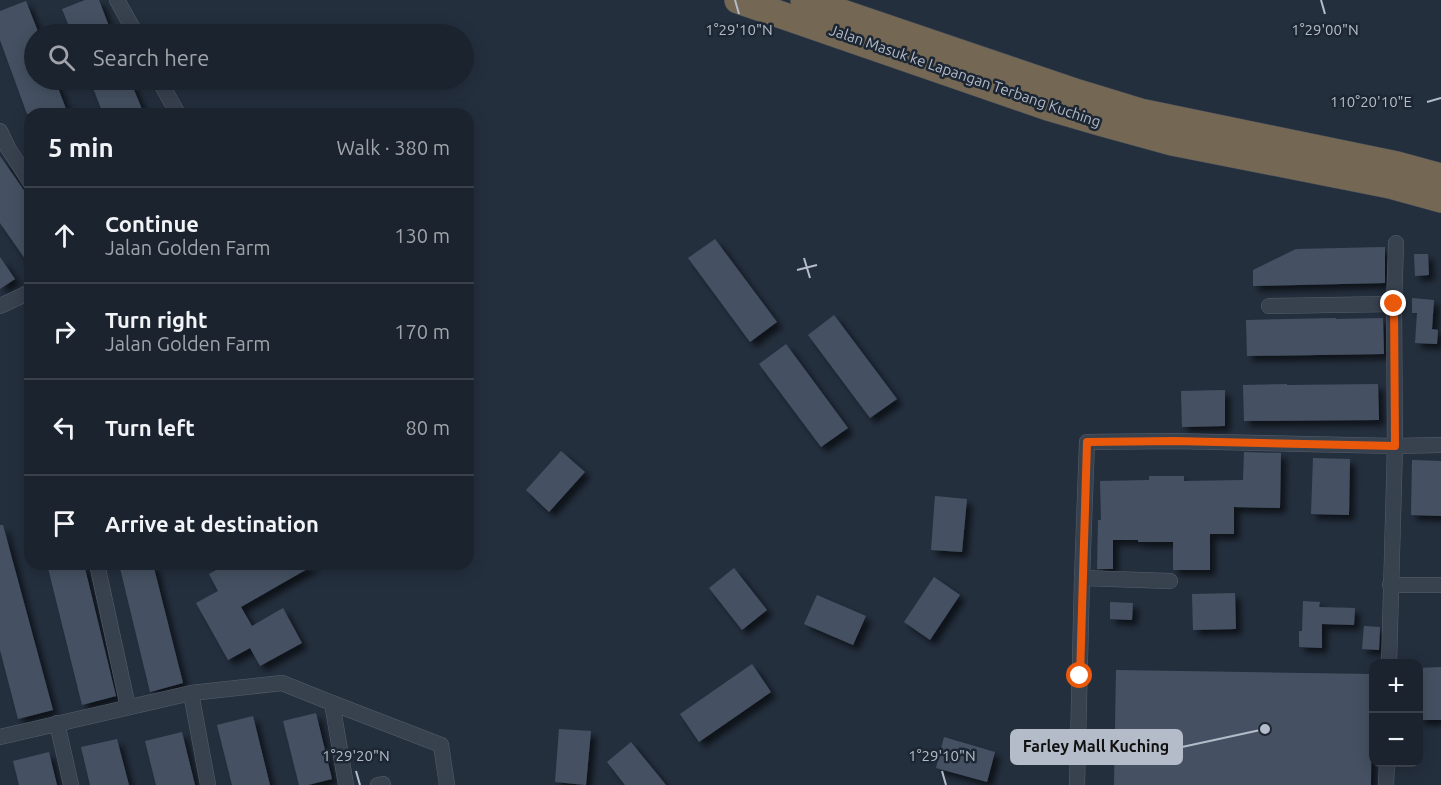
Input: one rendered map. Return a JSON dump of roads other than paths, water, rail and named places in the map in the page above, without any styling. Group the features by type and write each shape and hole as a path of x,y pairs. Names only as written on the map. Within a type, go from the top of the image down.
{"highway":[{"name":"Jalan Masuk ke Lapangan Terbang Kuching","path":"738,0 1048,107 1103,123 1172,142 1390,185 1441,199"},
{"name":"Jalan Masuk ke Lapangan Terbang Kuching","path":"804,0 1140,112 1397,165 1441,177"}],"street":[{"path":"117,0 130,24"},
{"path":"165,90 175,108"},
{"path":"0,131 24,173"},
{"path":"1389,659 1395,446 1396,243"},
{"path":"0,306 24,295"},
{"path":"1269,306 1394,304"},
{"path":"1077,785 1087,442 1441,445"},
{"path":"97,570 128,707"},
{"path":"1082,578 1170,581"},
{"path":"1390,585 1441,585"},
{"path":"0,736 191,693 282,683 441,745 447,785"},
{"path":"191,693 208,785"},
{"path":"332,703 346,785"},
{"path":"57,723 71,785"},
{"path":"1376,767 1376,785"},
{"path":"1386,785 1387,767"}],"place":[{"name":"Farley Mall Kuching","path":"1265,729"}]}
